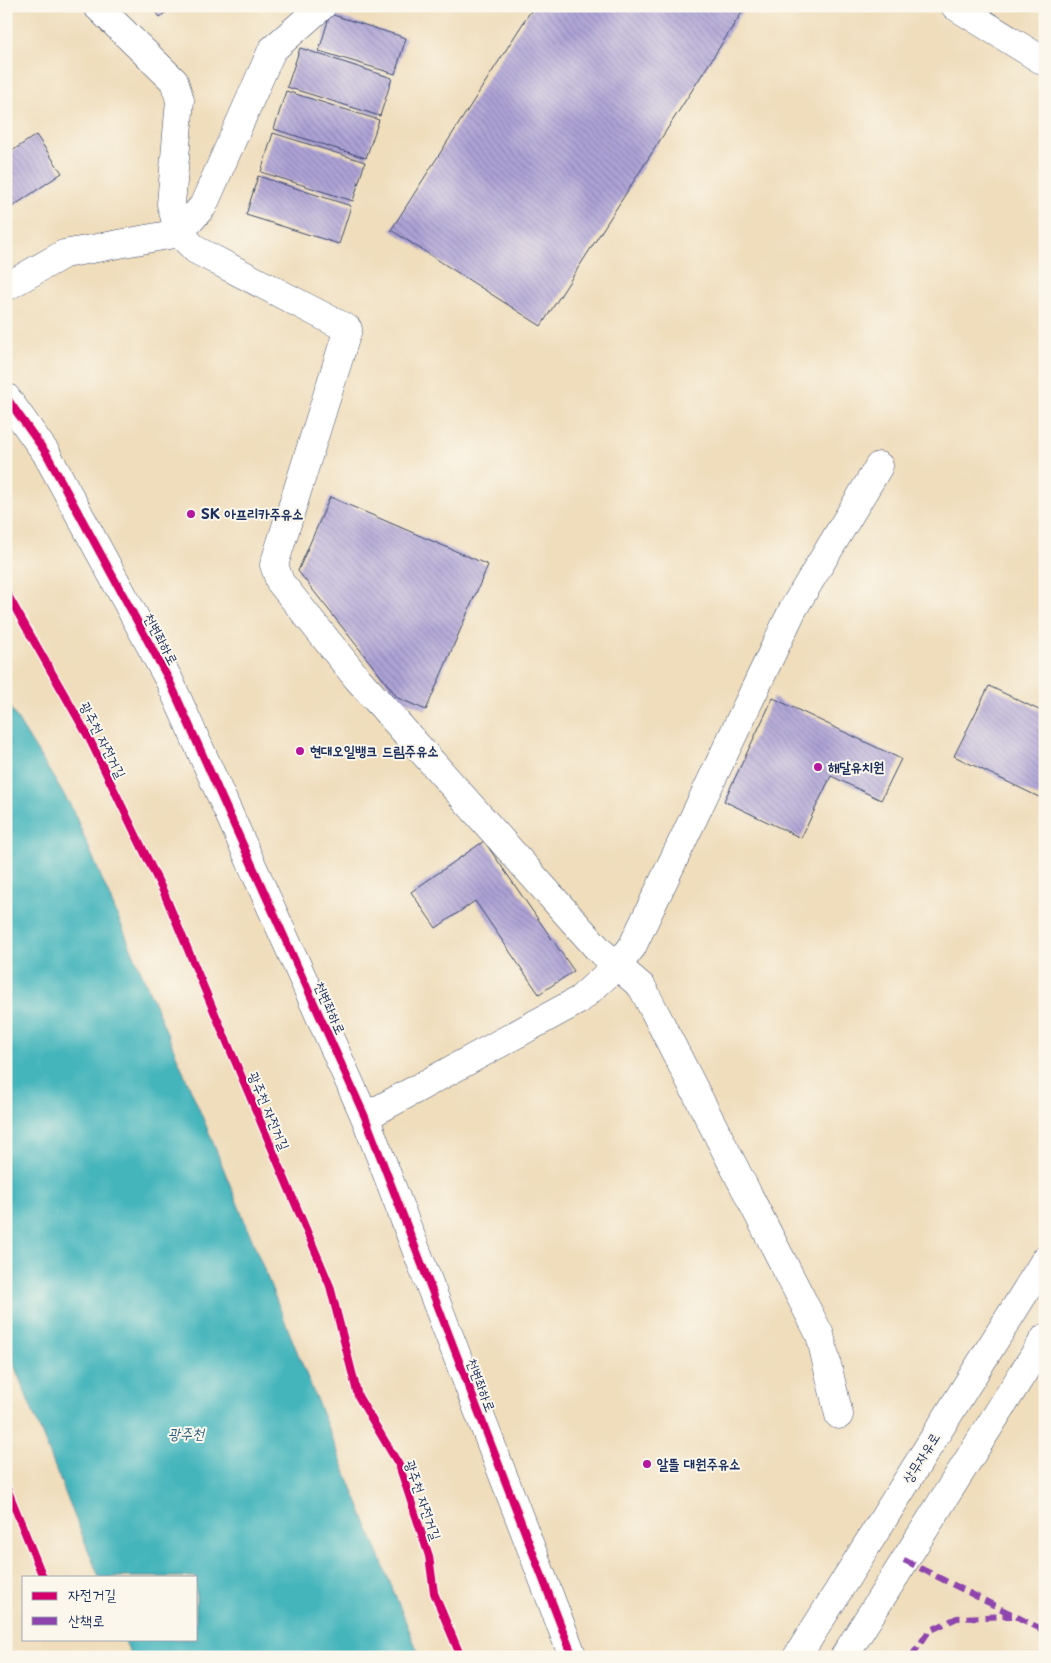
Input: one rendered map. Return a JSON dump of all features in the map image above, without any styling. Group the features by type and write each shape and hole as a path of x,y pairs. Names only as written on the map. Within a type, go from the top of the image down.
{"street":[{"path":"97,6 174,81 180,100 171,204 179,233 196,250 348,329 274,565 280,582 358,678 598,950 642,987 820,1335 838,1415"},
{"path":"6,287 64,254 179,233 203,206 272,50 322,6"},
{"path":"954,6 1045,62"},
{"name":"천변좌하로","path":"6,397 46,453 168,680 365,1116 573,1657"},
{"path":"365,1116 579,1000 618,965 632,947 793,609 878,466"},
{"name":"상무자유로","path":"797,1657 1045,1260"},
{"path":"844,1657 1045,1338"}],"water":[{"name":"광주천","path":"6,701 72,808 210,1135 420,1657 132,1657 124,1640 198,1640 198,1576 99,1576 6,1345"}],"building":[{"path":"151,6 173,6 160,17"},
{"path":"534,6 746,6 541,326 391,230"},
{"path":"330,14 406,38 395,74 319,51"},
{"path":"300,48 392,78 380,116 287,87"},
{"path":"286,91 379,120 366,158 274,129"},
{"path":"273,133 365,162 353,201 261,172"},
{"path":"36,135 62,173 6,211 6,155"},
{"path":"258,176 351,206 339,244 246,215"},
{"path":"330,497 488,565 426,710 398,698 298,571"},
{"path":"989,686 1045,713 1045,800 954,756"},
{"name":"해달유치원","path":"773,698 901,759 881,800 831,776 801,838 724,801"},
{"path":"484,841 574,971 539,994 475,901 436,928 411,892"}],"marked path":[{"path":"904,1560 1045,1631"},
{"path":"911,1657 929,1631 957,1618 1012,1616"}],"cycle path":[{"path":"6,397 46,453 169,680 365,1117 573,1657"},
{"name":"광주천 자전거길","path":"6,592 89,738 164,893 330,1286 358,1396 399,1465 429,1556 434,1593 461,1657"},
{"path":"6,1486 43,1576"}],"place":[{"name":"SK 아프리카주유소","path":"191,514"},
{"name":"현대오일뱅크 드림주유소","path":"300,751"},
{"name":"해달유치원","path":"818,767"},
{"name":"알뜰 대원주유소","path":"647,1464"}]}
